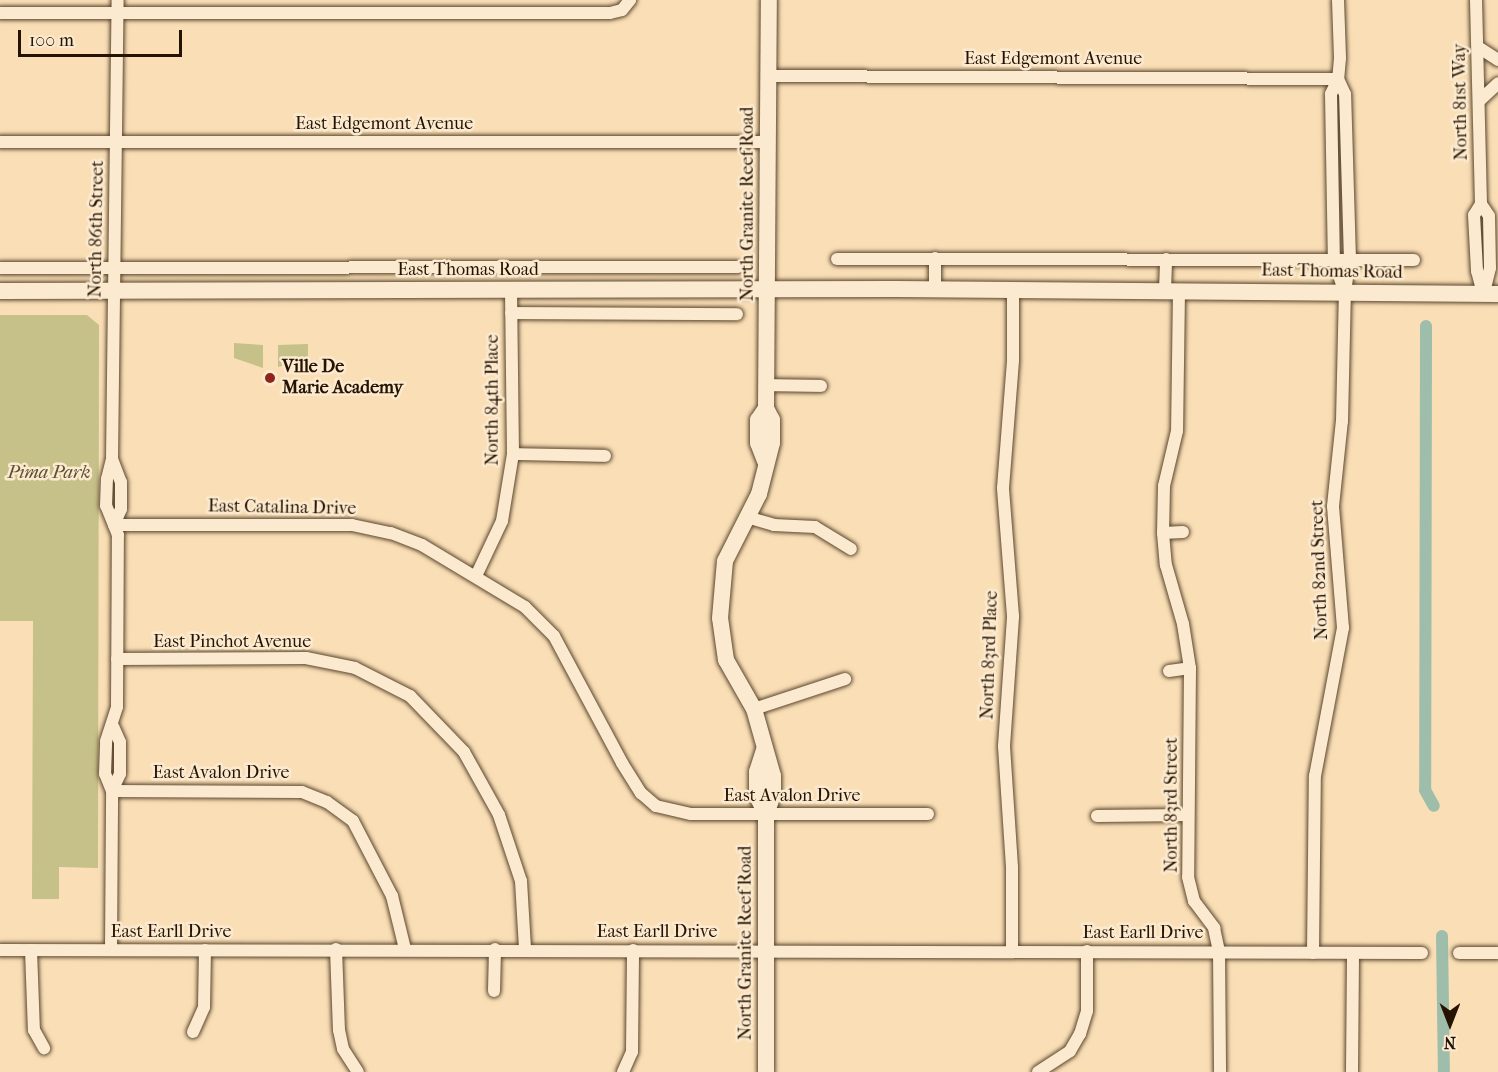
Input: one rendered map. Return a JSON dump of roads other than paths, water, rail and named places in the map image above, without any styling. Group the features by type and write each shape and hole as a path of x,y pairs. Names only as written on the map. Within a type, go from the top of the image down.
{"main road":[{"name":"North Granite Reef Road","path":"766,1072 766,814 773,795 773,776 754,709 726,660 720,618 725,561 750,518 759,495 765,461 772,443 772,420 766,408 769,0"},
{"name":"East Thomas Road","path":"0,291 935,289 1491,294"}],"street":[{"name":"North 82nd Street","path":"1338,0 1338,79 1331,94 1334,260 1344,291"},
{"name":"North 81st Way","path":"1476,0 1480,204 1489,216 1491,294"},
{"path":"0,13 118,6 610,13 628,3"},
{"name":"North 86th Street","path":"111,950 112,791 120,774 120,742 113,726 117,707 118,535 106,506 106,479 112,459 118,6"},
{"path":"1478,46 1498,60"},
{"name":"East Edgemont Avenue","path":"769,76 1338,79"},
{"name":"North 82nd Street","path":"1313,953 1315,776 1343,628 1333,506 1342,421 1344,291 1350,260 1345,94 1338,79"},
{"path":"1479,101 1498,83"},
{"name":"East Edgemont Avenue","path":"0,142 768,142"},
{"path":"935,258 935,289"},
{"name":"East Thomas Road","path":"837,259 1414,260"},
{"path":"1166,259 1172,291"},
{"name":"East Thomas Road","path":"0,268 738,267"},
{"name":"North 84th Place","path":"476,576 502,521 513,454 511,289"},
{"name":"North 83rd Place","path":"1012,951 1012,867 1004,746 1013,616 1004,488 1013,360 1013,290"},
{"name":"North 83rd Street","path":"1172,291 1177,431 1164,486 1163,533 1166,565 1183,624 1190,668 1188,815 1192,893 1214,928 1219,951 1220,1072"},
{"path":"511,313 737,314"},
{"path":"766,385 821,386"},
{"path":"513,454 605,456"},
{"path":"750,518 774,525 815,527 851,549"},
{"name":"East Catalina Drive","path":"114,525 352,525 391,533 422,545 525,607 554,636 633,781 656,806"},
{"path":"1163,533 1184,532"},
{"name":"East Pinchot Avenue","path":"117,659 306,658 354,668 410,696 465,752 499,815 521,881 525,949"},
{"path":"1168,671 1190,668"},
{"path":"754,709 845,679"},
{"name":"East Avalon Drive","path":"112,791 302,792 327,802 352,821 357,830 392,896 405,949"},
{"name":"East Avalon Drive","path":"656,806 691,814 928,814"},
{"path":"1097,816 1188,815"},
{"path":"495,949 495,991"},
{"name":"East Earll Drive","path":"0,950 525,949 1422,953"},
{"path":"31,950 34,1030 44,1048"},
{"path":"193,1032 204,1008 205,950"},
{"path":"336,950 339,1030 343,1049 358,1072"},
{"path":"623,1072 632,1052 633,950"},
{"path":"1038,1072 1070,1051 1080,1034 1087,1011 1087,951"},
{"path":"1459,953 1498,953"},
{"path":"1352,1072 1353,954"}],"waterway":[{"path":"1426,326 1425,790 1434,806"},
{"path":"1442,936 1444,1072"}],"place":[{"name":"Ville De Marie Academy","path":"270,378"}],"park label":[{"name":"Pima Park","path":"49,473"}]}
